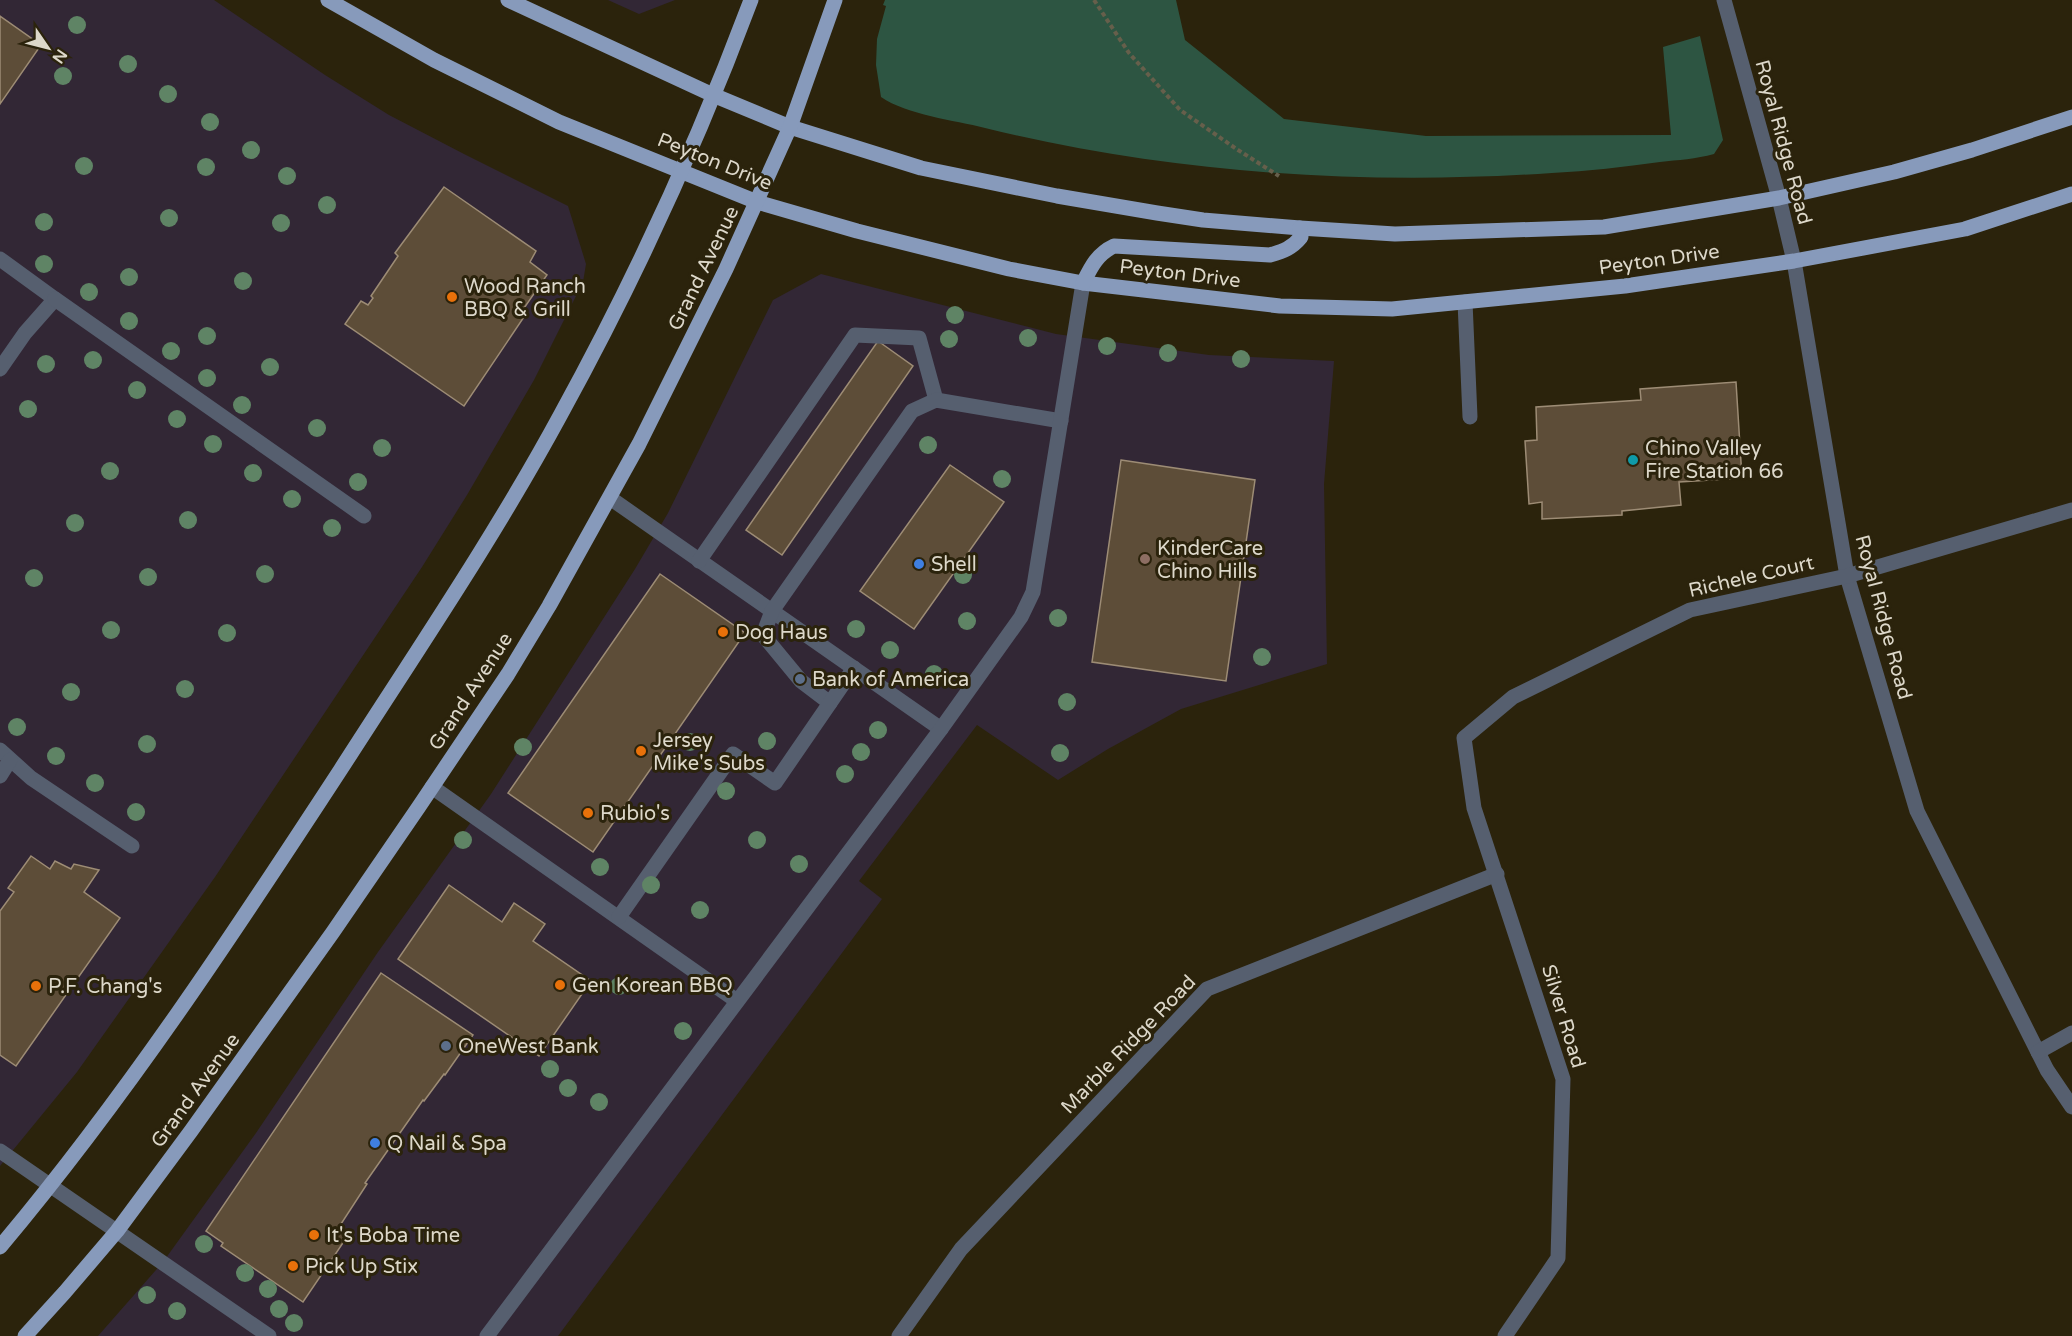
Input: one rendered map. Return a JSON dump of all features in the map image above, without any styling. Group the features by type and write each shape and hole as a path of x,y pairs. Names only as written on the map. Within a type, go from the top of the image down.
{"main road":[{"name":"Peyton Drive","path":"328,0 396,39 559,122 757,202 857,231 1008,269 1083,283 1280,306 1392,309 1625,286 1794,261 1965,229 2072,194"},
{"name":"Peyton Drive","path":"508,0 790,127 921,168 1057,196 1203,220 1300,228 1395,234 1604,227 1779,198 1894,172 1972,150 2072,117"},
{"path":"0,1247 50,1186 139,1067 212,963 302,828 498,522 561,415 644,252 733,48 751,0"},
{"name":"Grand Avenue","path":"25,1336 117,1231 191,1131 292,990 508,674 568,574 681,362 790,127 835,0"},
{"path":"1083,283 1095,260 1103,251 1114,246 1270,255 1286,251 1294,245 1301,237 1300,228"}],"street":[{"name":"Royal Ridge Road","path":"1724,0 1779,198 1794,261 1847,576 1917,811 2038,1052 2072,1107"},
{"path":"0,259 363,516"},
{"path":"487,1336 941,729 1022,617 1032,592 1083,283"},
{"path":"0,369 25,333 55,299"},
{"path":"1466,302 1470,417"},
{"path":"699,561 855,335 919,338 936,400"},
{"path":"830,703 801,681 763,635 772,611 912,411 936,400 1061,421"},
{"path":"610,498 941,729"},
{"name":"Richele Court","path":"1464,738 1512,697 1690,610 1847,576 2072,510"},
{"path":"618,917 733,754 775,783 854,668"},
{"name":"Silver Road","path":"1464,738 1474,808 1563,1079 1558,1258 1505,1336"},
{"path":"0,776 5,755 31,778 132,846"},
{"path":"432,787 737,1001"},
{"name":"Marble Ridge Road","path":"900,1336 962,1249 1207,989 1497,874"},
{"path":"2038,1052 2072,1033"},
{"path":"0,1151 269,1336"}],"path":[{"path":"1094,0 1128,52 1180,110 1279,176"}],"shaded area":[{"path":"0,0 214,0 389,115 568,206 586,264 583,282 534,380 422,567 215,877 77,1072 0,1166"},
{"path":"608,0 675,0 639,14"},
{"path":"821,274 1056,334 1209,355 1334,361 1324,484 1327,664 1181,709 1108,749 1058,780 977,725 859,881 882,899 558,1336 98,1336 163,1262 256,1133 378,952 491,794 635,569 668,513 773,300"}],"green space":[{"path":"885,0 1176,0 1185,40 1284,119 1426,136 1671,135 1663,47 1700,36 1723,140 1714,154 1694,158 1579,171 1481,177 1409,178 1267,172 1125,156 931,116 904,108 881,97 876,65 877,39 886,6 883,5"}],"building":[{"path":"0,16 41,45 0,104"},
{"name":"Wood Ranch BBQ & Grill","path":"444,187 536,251 530,262 547,275 522,311 526,314 464,406 345,324 361,301 368,305 373,298 371,296 398,256 395,253"},
{"path":"878,341 913,366 782,555 746,530"},
{"name":"Chino Valley Fire Station 66","path":"1736,382 1742,478 1679,482 1681,505 1622,511 1622,515 1542,519 1542,502 1529,504 1525,441 1537,440 1536,407 1641,400 1640,389"},
{"path":"1121,460 1255,480 1226,681 1092,662"},
{"name":"Shell","path":"950,465 1004,502 914,629 860,591"},
{"path":"660,574 745,633 593,852 508,793"},
{"name":"P.F. Chang's","path":"31,856 50,869 55,861 71,869 74,864 99,870 84,892 120,918 16,1066 0,1055 0,911 14,892 8,888"},
{"path":"449,885 502,922 514,903 545,924 533,941 591,981 539,1056 398,959"},
{"path":"381,973 473,1035 445,1075 423,1100 365,1183 367,1184 339,1227 349,1234 303,1302 221,1246 223,1243 206,1231"}],"place":[{"name":"Wood Ranch BBQ & Grill","path":"452,297"},
{"name":"Chino Valley Fire Station 66","path":"1633,460"},
{"name":"KinderCare Chino Hills","path":"1145,559"},
{"name":"Shell","path":"919,564"},
{"name":"Dog Haus","path":"723,632"},
{"name":"Bank of America","path":"800,679"},
{"name":"Jersey Mike's Subs","path":"641,751"},
{"name":"Rubio's","path":"588,813"},
{"name":"Gen Korean BBQ","path":"560,985"},
{"name":"P.F. Chang's","path":"36,986"},
{"name":"OneWest Bank","path":"446,1046"},
{"name":"Q Nail & Spa","path":"375,1143"},
{"name":"It's Boba Time","path":"314,1235"},
{"name":"Pick Up Stix","path":"293,1266"}]}
